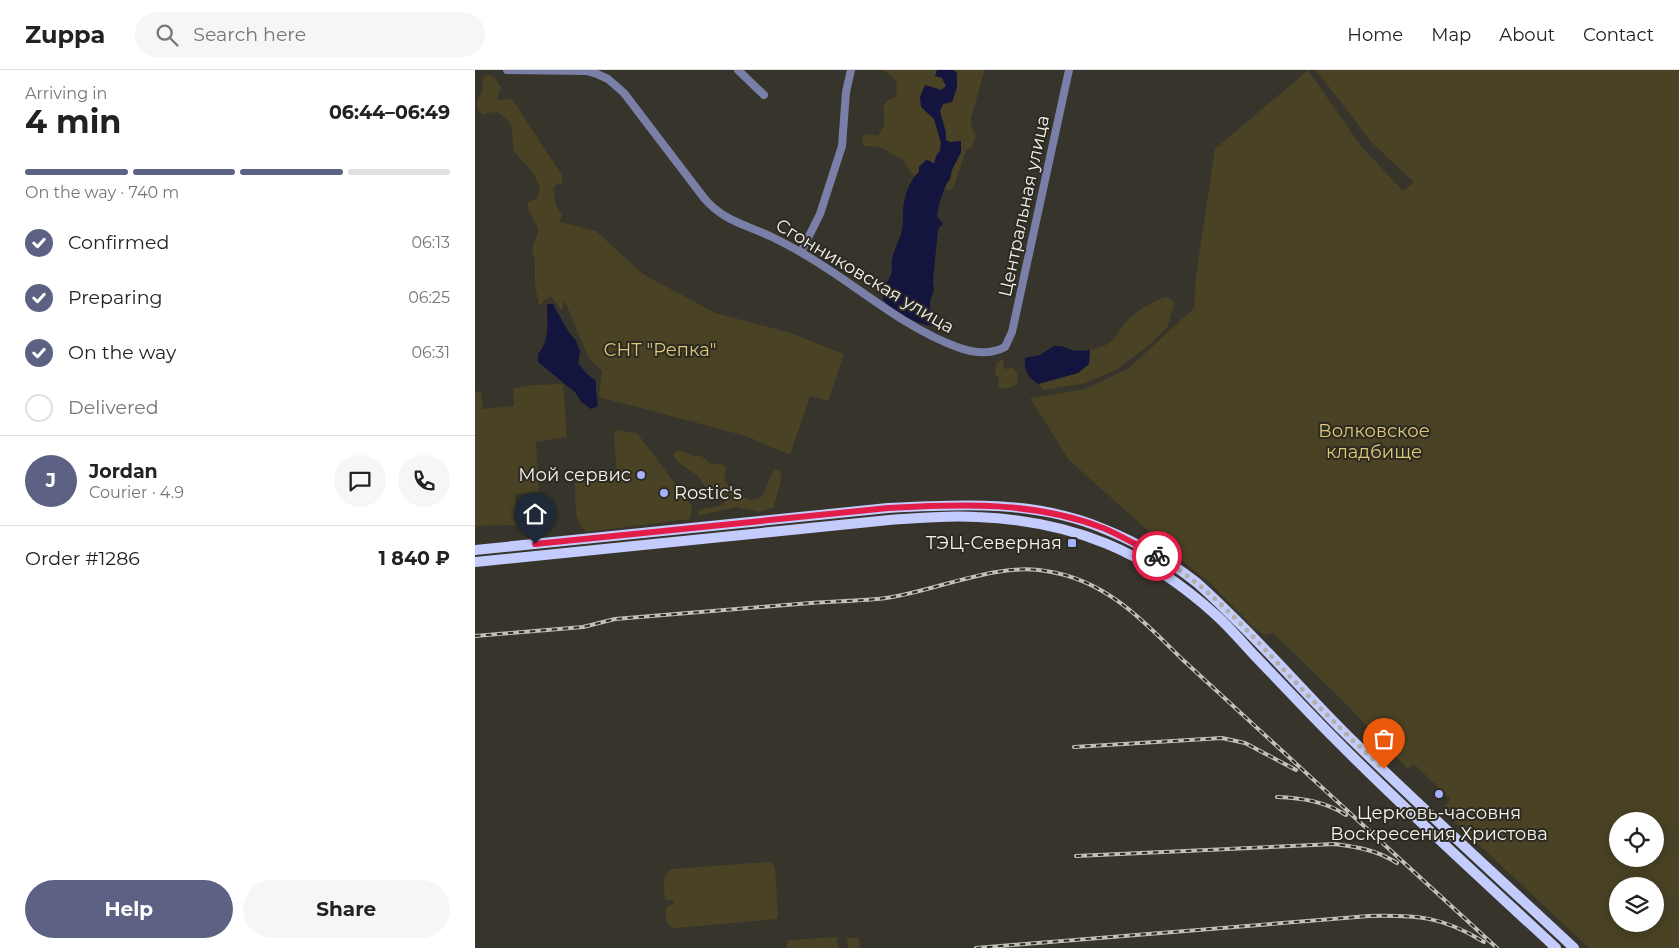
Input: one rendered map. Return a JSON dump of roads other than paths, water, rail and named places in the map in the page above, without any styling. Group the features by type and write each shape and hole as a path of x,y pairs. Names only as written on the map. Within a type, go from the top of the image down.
{"main road":[{"path":"475,550 935,505 1017,508 1059,515 1095,526 1131,541 1164,560 1197,583 1252,636 1360,747 1574,948"},
{"path":"475,562 935,517 976,517 1037,522 1091,537 1127,551 1159,569 1189,591 1219,617 1336,741 1556,948"}],"street":[{"name":"Сгонниковская улица","path":"507,70 586,71 608,78 624,93 713,208 723,216 801,252 841,276 887,311 926,334 974,352 991,352 1005,347"},
{"path":"738,70 763,95"},
{"path":"801,252 820,214 842,146 846,92 851,70"},
{"name":"Центральная улица","path":"1005,347 1011,332 1069,70"}],"railway":[{"path":"475,636 583,627 615,619 886,598 1007,570 1027,569 1067,576 1087,583 1105,593 1122,604 1153,630 1183,660 1497,948"},
{"path":"1074,747 1222,738 1245,743 1296,770"},
{"path":"1277,797 1313,801 1329,806 1346,815"},
{"path":"1076,856 1335,844 1374,852 1397,863"},
{"path":"976,948 1369,916 1401,916 1429,919 1455,927 1484,942"}],"place":[{"name":"Мой сервис","path":"641,475"},
{"name":"Rostic's","path":"664,493"},
{"name":"ТЭЦ-Северная","path":"1072,543"},
{"name":"Церковь-часовня Воскресения Христова","path":"1439,794"}],"park label":[{"name":"СНТ \"Репка\"","path":"660,350"},
{"name":"Волковское кладбище","path":"1374,441"}]}
